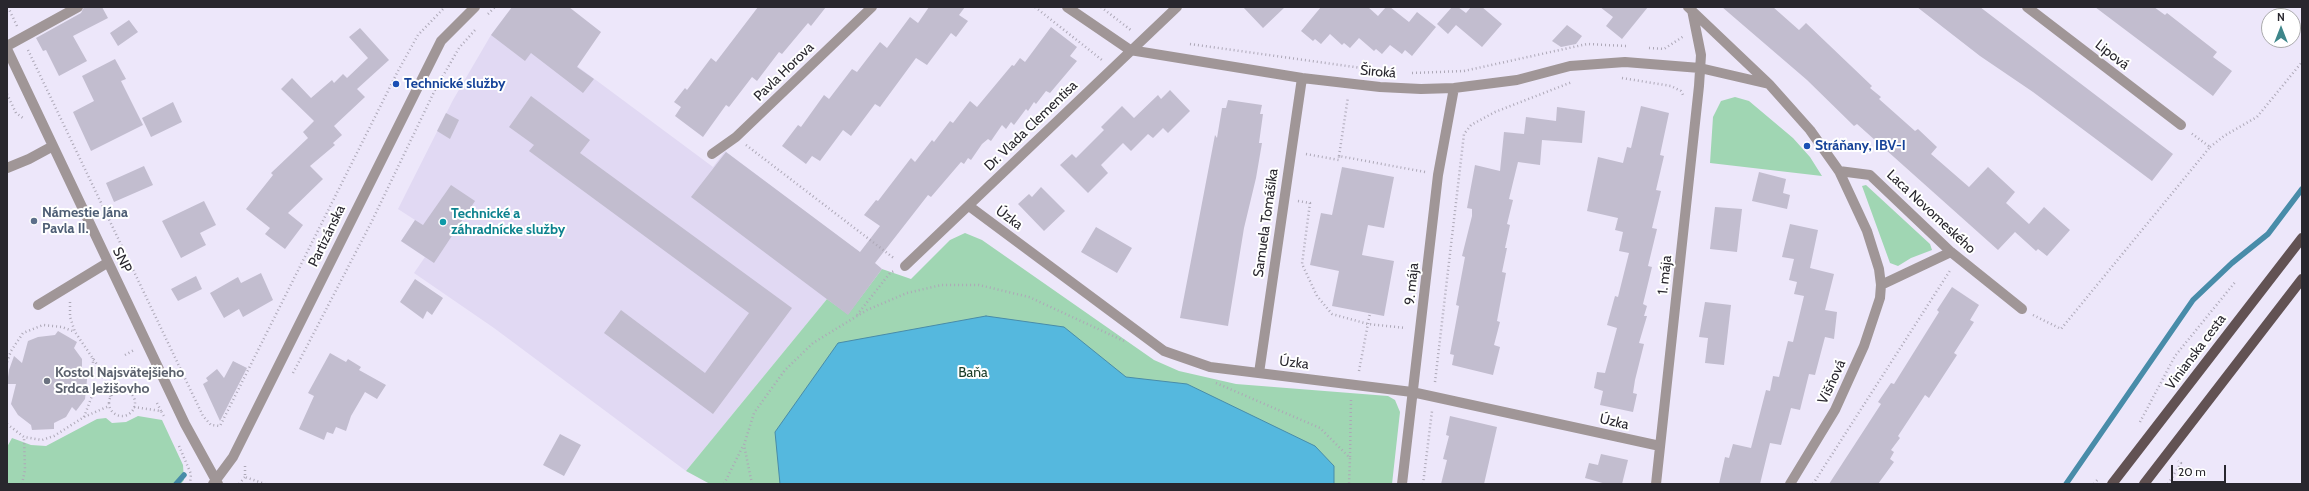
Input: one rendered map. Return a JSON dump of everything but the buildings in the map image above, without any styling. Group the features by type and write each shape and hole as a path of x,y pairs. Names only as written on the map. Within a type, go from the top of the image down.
{"main road":[{"name":"Vinianska cesta","path":"2112,484 2302,238"},
{"path":"2144,484 2302,279"}],"street":[{"path":"7,47 22,37 78,7"},
{"name":"Partizánska","path":"215,483 233,457 441,41 475,7"},
{"name":"Pavla Horova","path":"712,154 736,137 872,7"},
{"name":"Široká","path":"1067,7 1130,50 1302,78 1350,84 1421,90 1454,88 1517,80 1570,66 1625,62 1700,68 1770,84"},
{"name":"Dr. Vlada Clementisa","path":"905,266 1130,50 1177,7"},
{"name":"Lipová","path":"2027,7 2181,126"},
{"path":"1690,9 1770,84 1810,130 1839,171"},
{"name":"1. mája","path":"1656,484 1701,55 1690,9"},
{"name":"SNP","path":"7,47 107,263 215,483"},
{"name":"Samuela Tomášika","path":"1259,373 1302,78"},
{"name":"9. mája","path":"1402,484 1438,175 1454,88"},
{"path":"7,168 29,159 53,146"},
{"name":"Laca Novomeského","path":"1839,171 1870,175 1955,255 2022,309"},
{"name":"Višňová","path":"1790,484 1835,410 1875,316 1881,285 1867,231 1839,171"},
{"name":"Úzka","path":"969,206 1164,351 1210,367 1412,392 1660,446"},
{"path":"1881,285 1955,255"},
{"path":"38,306 107,263"}],"path":[{"path":"8,7 203,416 211,425 220,426 398,71 418,35 445,7"},
{"path":"485,18 495,7"},
{"path":"1102,7 1142,40"},
{"path":"291,376 371,223 435,90 459,48 476,28"},
{"path":"1641,47 1664,49 1688,34"},
{"path":"1185,43 1389,72"},
{"path":"1404,73 1464,71 1586,44 1633,47"},
{"path":"2022,309 2061,329 2210,147 2224,136 2257,117 2302,62"},
{"path":"1617,78 1631,78 1671,86 1681,91 1686,101"},
{"path":"1423,484 1464,134 1471,126 1495,112 1575,80"},
{"path":"1291,151 1339,160 1350,84"},
{"path":"2181,126 2210,147"},
{"path":"736,137 905,266 890,273 856,317"},
{"path":"1339,156 1438,175"},
{"path":"1284,198 1310,203 1302,264 1317,296 1332,314 1368,324 1421,329"},
{"path":"1813,484 1955,255"},
{"path":"2137,429 2175,356 2236,281"},
{"path":"71,285 70,317 75,332 93,357 111,397 109,406 113,413 121,416 129,414 134,407 134,399 125,391 117,392 111,397"},
{"path":"724,484 744,445 754,414 785,370 813,343 856,317 906,293 941,285 978,285 1029,297 1126,342"},
{"path":"1349,484 1351,394 1356,385 1370,313"},
{"path":"7,362 11,351 23,333 43,325 62,327 75,332"},
{"path":"125,355 135,350"},
{"path":"84,417 93,393 93,357"},
{"path":"1210,381 1320,428 1350,458"},
{"path":"7,424 24,437 42,440 54,436 84,417 109,406"},
{"path":"22,484 25,470 24,437"},
{"path":"177,443 191,474 190,484"},
{"path":"744,445 752,484"},
{"path":"239,484 245,477 244,467 248,460"},
{"path":"245,477 265,484"},
{"path":"2094,484 2099,478"}],"shaded area":[{"name":"Technické a záhradnícke služby","path":"507,14 713,167 725,151 882,269 848,315 827,299 686,471 494,328 414,273 425,257 401,241 415,220 398,209 453,100 491,35"}],"green space":[{"path":"1735,97 1749,101 1793,138 1810,157 1822,176 1710,163 1713,117 1721,101"},
{"path":"1866,185 1930,244 1932,250 1911,258 1898,266 1890,263 1862,186"},
{"name":"Baňa","path":"965,233 982,240 1154,360 1179,371 1236,384 1388,396 1395,400 1400,412 1392,484 710,484 686,471 827,299 848,314 882,269 911,279 950,240"},
{"path":"138,416 162,420 183,465 184,480 181,484 7,484 7,447 12,438 31,445 46,446 97,419 106,418 112,423 126,422"}],"water":[{"name":"Baňa","path":"986,316 1064,327 1126,377 1187,384 1315,446 1334,466 1334,484 780,484 775,432 838,343"}],"waterway":[{"path":"2066,484 2193,300 2232,263 2268,234 2302,189"},
{"path":"176,484 184,475"}],"place":[{"name":"Technické služby","path":"396,84"},
{"name":"Stráňany, IBV-I","path":"1807,146"},
{"name":"Námestie Jána Pavla II.","path":"34,221"},
{"name":"Technické a záhradnícke služby","path":"443,222"},
{"name":"Kostol Najsvätejšieho Srdca Ježišovho","path":"47,381"}]}
